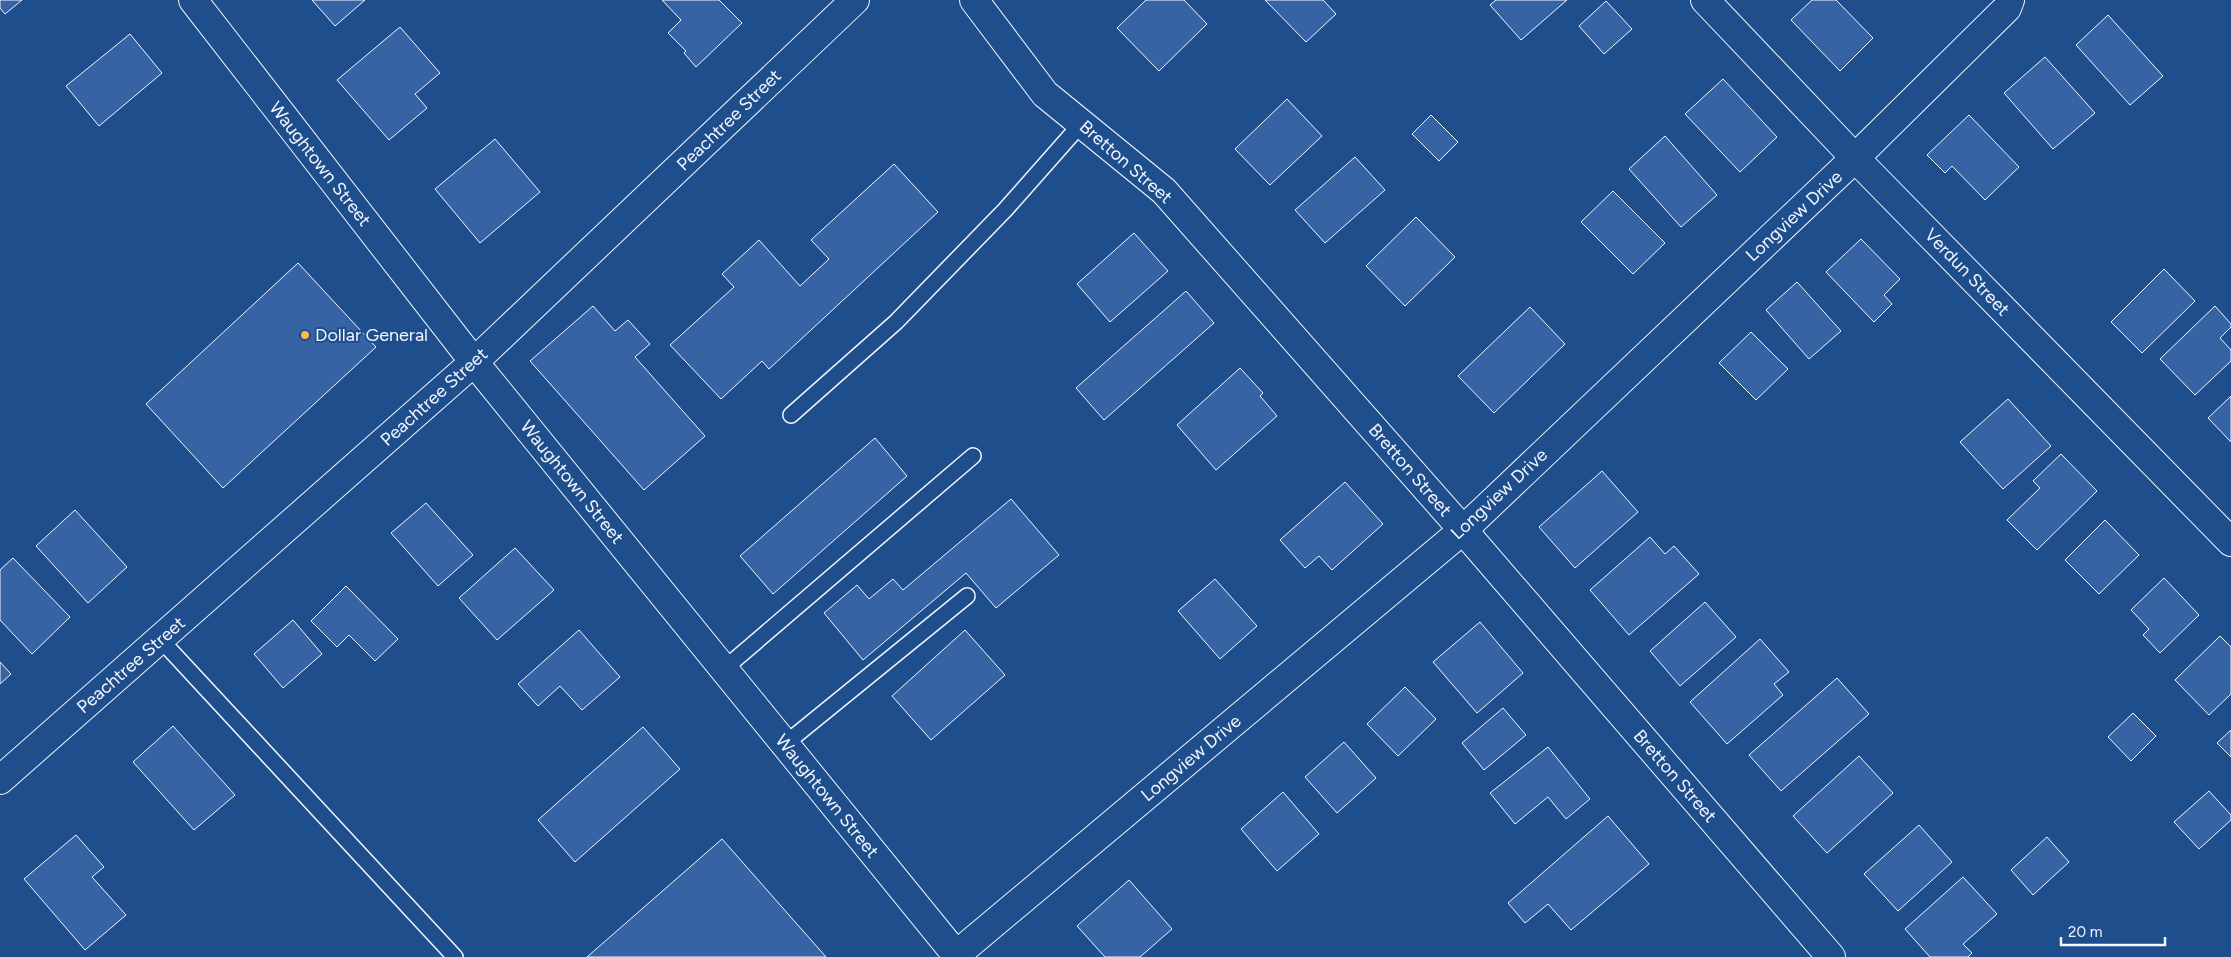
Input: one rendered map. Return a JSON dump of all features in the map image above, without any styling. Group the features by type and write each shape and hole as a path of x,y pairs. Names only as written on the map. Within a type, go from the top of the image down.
{"street":[{"name":"Waughtown Street","path":"193,0 474,362 957,956"},
{"name":"Peachtree Street","path":"0,780 474,362 855,0"},
{"name":"Bretton Street","path":"974,0 1045,94 1164,191 1463,530 1831,957"},
{"name":"Verdun Street","path":"1705,0 1855,158 2231,542"},
{"name":"Longview Drive","path":"957,956 1463,530 1855,158 2015,3"}],"lane":[{"path":"791,414 896,322 1005,210 1081,124"},
{"path":"724,669 973,456"},
{"path":"785,744 967,596"},
{"path":"160,639 455,957"}],"building":[{"path":"0,0 22,0 5,14 0,8"},
{"path":"312,0 365,0 335,26"},
{"path":"662,0 719,0 742,23 696,67 684,53 686,51 668,33 681,20"},
{"path":"1146,0 1184,0 1207,24 1159,71 1117,28"},
{"path":"1265,0 1323,0 1336,14 1306,42"},
{"path":"1496,0 1567,0 1521,40 1490,5"},
{"path":"1812,0 1836,0 1873,38 1840,71 1791,20"},
{"path":"1606,1 1632,29 1604,54 1579,26"},
{"path":"2108,15 2163,76 2130,105 2076,45"},
{"path":"400,27 440,73 415,94 427,108 389,140 337,80"},
{"path":"130,34 162,73 99,126 66,86"},
{"path":"2045,57 2095,113 2053,149 2004,93"},
{"path":"1723,79 1777,137 1740,172 1685,114"},
{"path":"1287,99 1322,136 1270,185 1235,149"},
{"path":"1431,115 1458,142 1439,161 1412,134"},
{"path":"1969,115 2019,167 1985,200 1952,166 1945,173 1927,155"},
{"path":"1665,136 1717,195 1681,227 1629,169"},
{"path":"495,139 540,192 480,243 435,189"},
{"path":"1355,157 1385,190 1325,243 1295,210"},
{"path":"894,164 938,212 769,369 762,361 721,399 670,345 734,287 722,274 759,240 800,286 829,259 811,240"},
{"path":"1613,191 1665,243 1633,274 1581,222"},
{"path":"1416,217 1455,257 1405,306 1366,266"},
{"path":"1134,233 1168,271 1110,322 1077,284"},
{"path":"1861,239 1900,279 1884,295 1892,304 1874,322 1826,272"},
{"path":"298,263 376,347 223,488 146,404"},
{"path":"2164,269 2195,301 2142,353 2111,322"},
{"path":"1797,282 1841,331 1809,359 1766,310"},
{"path":"1186,291 1214,323 1104,420 1076,388"},
{"path":"593,306 615,331 628,320 650,344 635,357 705,436 644,490 530,361"},
{"path":"2215,306 2231,324 2231,327 2220,338 2231,350 2231,361 2195,395 2160,359"},
{"path":"1530,307 1565,344 1494,413 1458,376"},
{"path":"1751,332 1788,369 1756,400 1719,363"},
{"path":"1240,368 1263,393 1260,396 1277,416 1216,470 1177,425"},
{"path":"2231,396 2231,442 2208,418"},
{"path":"2008,399 2051,446 2003,489 1960,442"},
{"path":"875,438 907,476 773,594 740,556"},
{"path":"2061,454 2097,491 2037,550 2007,520 2040,488 2033,481"},
{"path":"1602,471 1638,512 1575,568 1539,527"},
{"path":"1345,482 1383,524 1332,570 1319,556 1305,568 1280,540"},
{"path":"1011,499 1059,555 996,608 966,573 863,660 824,613 857,585 869,599 893,579 903,590"},
{"path":"426,503 473,555 438,586 391,533"},
{"path":"75,510 127,567 88,603 36,546"},
{"path":"2105,520 2139,555 2099,594 2065,560"},
{"path":"1650,537 1665,554 1674,546 1699,574 1629,635 1590,590"},
{"path":"515,548 554,590 497,640 459,598"},
{"path":"13,558 70,617 32,654 0,620 0,570"},
{"path":"2164,578 2199,615 2160,653 2143,635 2149,629 2131,610"},
{"path":"1215,579 1257,626 1220,659 1178,611"},
{"path":"346,586 398,639 375,661 349,635 337,647 311,621"},
{"path":"1705,602 1736,637 1680,686 1650,651"},
{"path":"293,620 322,654 283,688 254,654"},
{"path":"1480,622 1523,673 1477,713 1433,662"},
{"path":"579,630 620,677 582,710 560,686 538,706 518,684"},
{"path":"965,630 1005,675 931,740 892,696"},
{"path":"2220,636 2231,647 2231,694 2209,715 2175,680"},
{"path":"1760,639 1789,672 1774,684 1783,695 1727,744 1690,702"},
{"path":"0,662 11,674 0,684"},
{"path":"1837,678 1869,714 1781,791 1749,755"},
{"path":"1405,687 1436,719 1398,756 1367,724"},
{"path":"1503,708 1526,735 1484,770 1462,743"},
{"path":"2133,713 2156,736 2131,761 2108,737"},
{"path":"173,726 235,795 194,830 133,762"},
{"path":"643,727 680,769 575,862 538,820"},
{"path":"2231,730 2231,757 2217,743"},
{"path":"1344,742 1376,778 1337,813 1305,777"},
{"path":"1548,747 1590,799 1566,819 1548,797 1515,824 1490,793"},
{"path":"1859,756 1893,793 1827,853 1793,816"},
{"path":"2209,791 2231,815 2231,820 2199,849 2174,822"},
{"path":"1283,792 1319,834 1277,871 1241,829"},
{"path":"1608,816 1649,864 1571,930 1548,904 1525,923 1508,903"},
{"path":"1919,825 1952,862 1898,911 1864,874"},
{"path":"76,835 104,867 92,877 126,915 85,950 24,879"},
{"path":"2047,837 2069,862 2033,895 2011,870"},
{"path":"722,839 826,957 587,957"},
{"path":"1963,877 1997,914 1963,944 1972,953 1968,957 1930,957 1905,929"},
{"path":"1129,880 1172,929 1140,957 1105,957 1077,926"}],"place":[{"name":"Dollar General","path":"305,335"}]}
